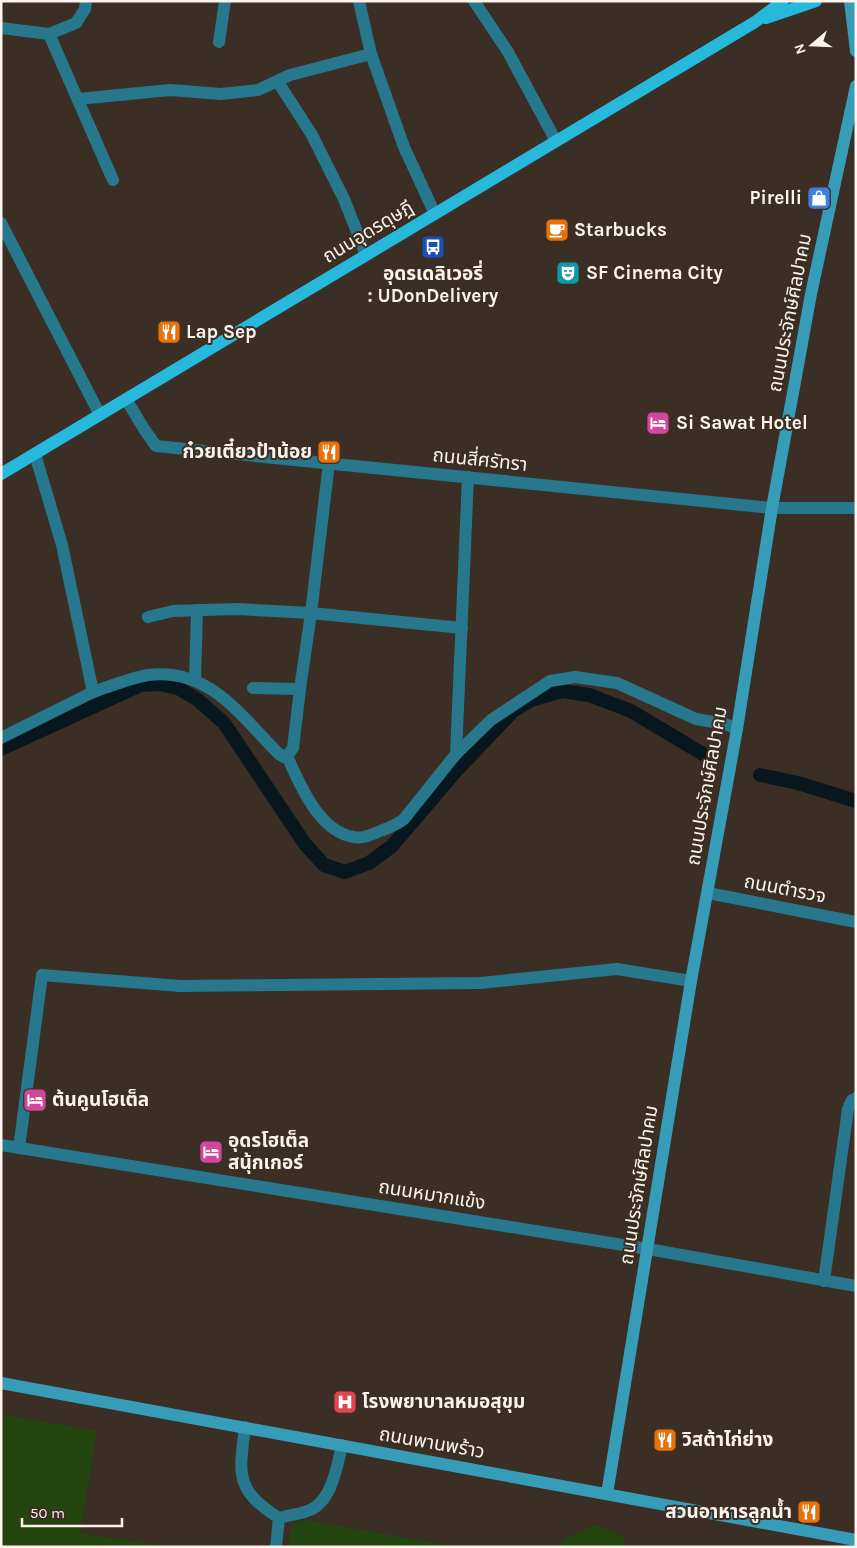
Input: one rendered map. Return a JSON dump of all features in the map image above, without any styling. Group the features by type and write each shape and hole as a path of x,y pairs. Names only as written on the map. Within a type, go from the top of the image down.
{"main road":[{"name":"ถนนอุดรดุษฎี","path":"1,474 755,22 783,1"},
{"name":"ถนนอุดรดุษฎี","path":"755,22 816,1"}],"street":[{"path":"1,28 48,34 76,23 85,8 86,1"},
{"path":"219,42 225,1"},
{"path":"359,1 371,54 404,147 435,214"},
{"path":"474,1 508,52 556,141"},
{"path":"850,1 856,51"},
{"path":"48,34 113,180"},
{"path":"78,99 170,90 220,94 258,90 290,75 371,54"},
{"path":"278,82 312,135 344,199 366,255"},
{"name":"ถนนประจักษ์ศิลปาคม","path":"607,1494 691,981 737,729 772,508 811,294 856,86"},
{"path":"1,224 100,415"},
{"name":"ถนนสี่ศรัทรา","path":"126,399 156,446 772,508 856,508"},
{"path":"35,454 62,545 93,692"},
{"path":"288,756 293,748 312,613 329,463"},
{"path":"456,754 468,477"},
{"path":"148,617 173,611 236,609 312,613 462,628"},
{"path":"196,680 197,610"},
{"path":"1,738 93,692 147,675 167,674 196,680 214,690 279,754 284,757 288,756"},
{"path":"288,756 303,791 323,819 336,831 355,838 371,835 398,824 456,754 491,720 550,680 575,677 617,683 696,719 725,724 737,729"},
{"path":"253,688 300,689"},
{"name":"ถนนตำรวจ","path":"708,893 856,922"},
{"path":"20,1148 42,975 180,986 480,983 617,969 691,981"},
{"path":"824,1281 848,1109 852,1100 856,1098"},
{"name":"ถนนหมากแข้ง","path":"1,1145 648,1249 856,1286"},
{"name":"ถนนพานพร้าว","path":"1,1383 856,1540"},
{"path":"245,1427 241,1476 245,1487 250,1495 266,1510 279,1518 310,1510 322,1501 328,1494 342,1445"},
{"path":"276,1547 279,1518"}],"green space":[{"path":"1,1414 97,1431 80,1533 168,1547 1,1547"},
{"path":"305,1520 457,1547 288,1547 292,1526"},
{"path":"595,1525 615,1532 625,1540 624,1547 559,1547 565,1538"}],"waterway":[{"path":"1,749 141,685 158,684 178,688 198,700 224,723 305,844 324,865 345,872 369,863 392,846 455,772 513,711 531,700 562,691 589,695 631,711 708,757"},
{"path":"760,775 798,783 856,801"}],"place":[{"name":"Pirelli","path":"819,198"},
{"name":"Starbucks","path":"557,230"},
{"name":"อุดรเดลิเวอรี่ : UDonDelivery","path":"433,247"},
{"name":"SF Cinema City","path":"568,273"},
{"name":"Lap Sep","path":"169,332"},
{"name":"Si Sawat Hotel","path":"658,423"},
{"name":"ก๋วยเตี๋ยวป้าน้อย","path":"329,452"},
{"name":"ต้นคูนโฮเต็ล","path":"35,1100"},
{"name":"อุดรโฮเต็ล สนุ้กเกอร์","path":"211,1152"},
{"name":"โรงพยาบาลหมอสุขุม","path":"345,1402"},
{"name":"วิสต้าไก่ย่าง","path":"665,1440"},
{"name":"สวนอาหารลูกน้ำ","path":"809,1512"}]}
